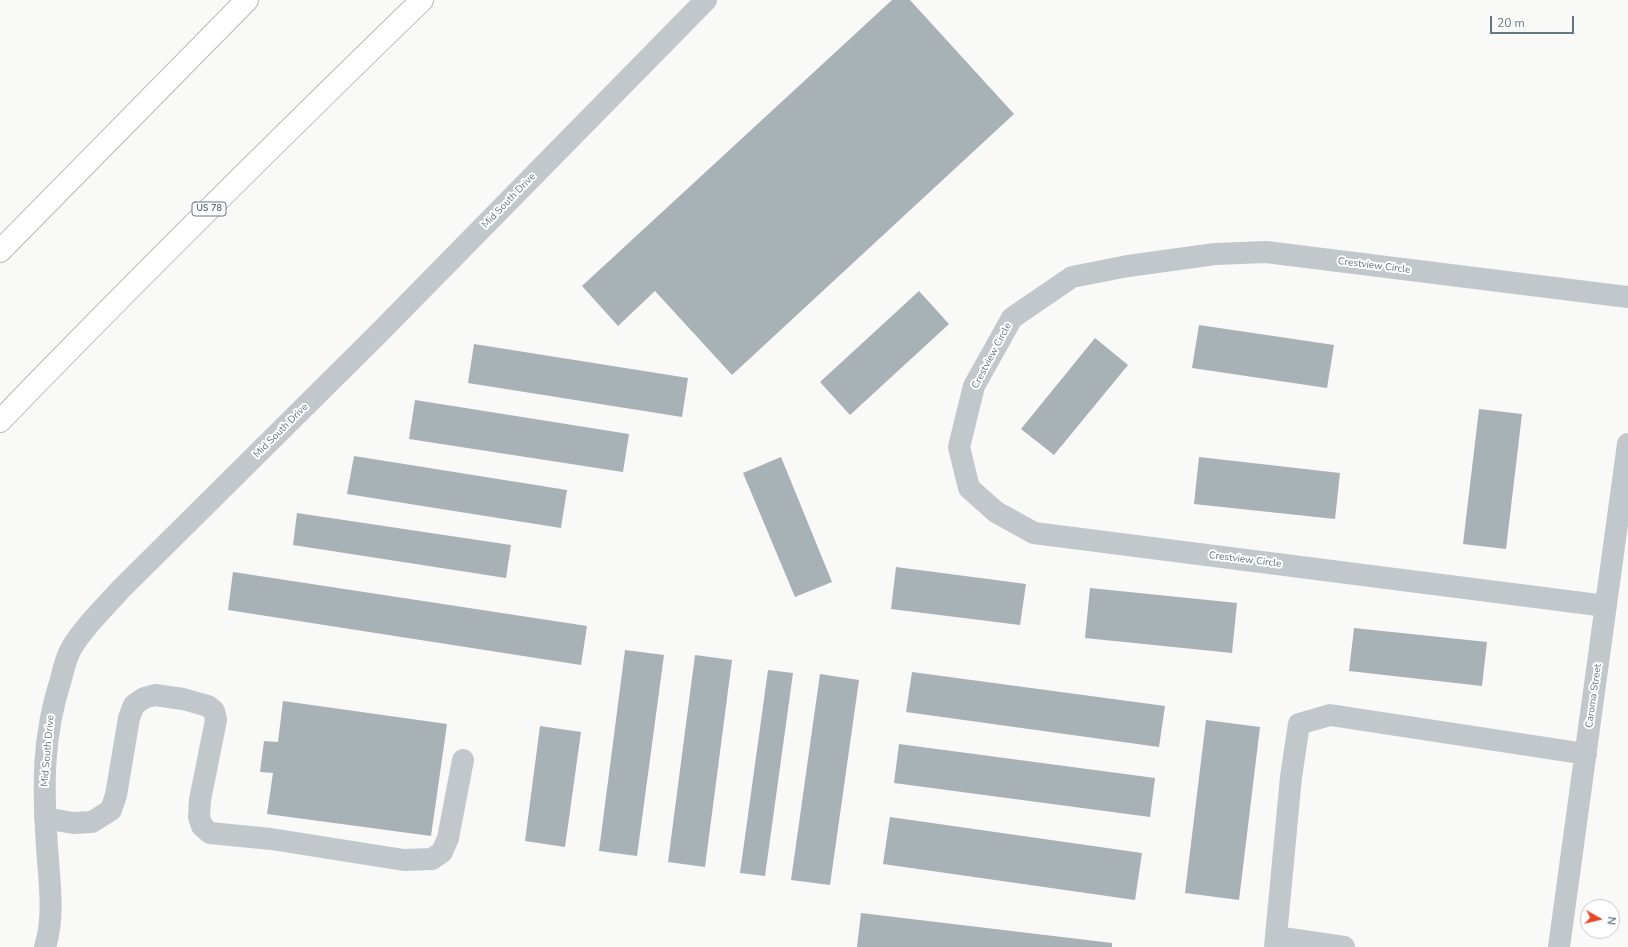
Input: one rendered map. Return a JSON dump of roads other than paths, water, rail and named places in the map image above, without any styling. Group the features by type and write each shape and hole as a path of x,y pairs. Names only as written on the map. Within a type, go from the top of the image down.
{"highway":[{"path":"0,250 247,0"},
{"name":"US 78","path":"0,421 79,339 278,140 422,0"}],"street":[{"name":"Mid South Drive","path":"45,947 50,917 45,818 45,771 51,710 69,653 88,627 120,590 378,334 706,0"},
{"name":"Crestview Circle","path":"1606,606 1034,533 996,512 969,488 959,447 974,386 1012,318 1072,277 1128,266 1215,254 1266,252 1628,297"},
{"name":"Caroma Street","path":"1559,947 1628,444"},
{"path":"45,818 73,823 92,822 111,810 116,795 129,718 134,705 144,698 155,695 208,706 214,711 216,720 198,817 202,826 210,833 270,839 404,860 432,859 442,852 448,838 463,760"},
{"path":"1344,947 1276,942 1291,777 1299,724 1330,715 1586,754"}]}
